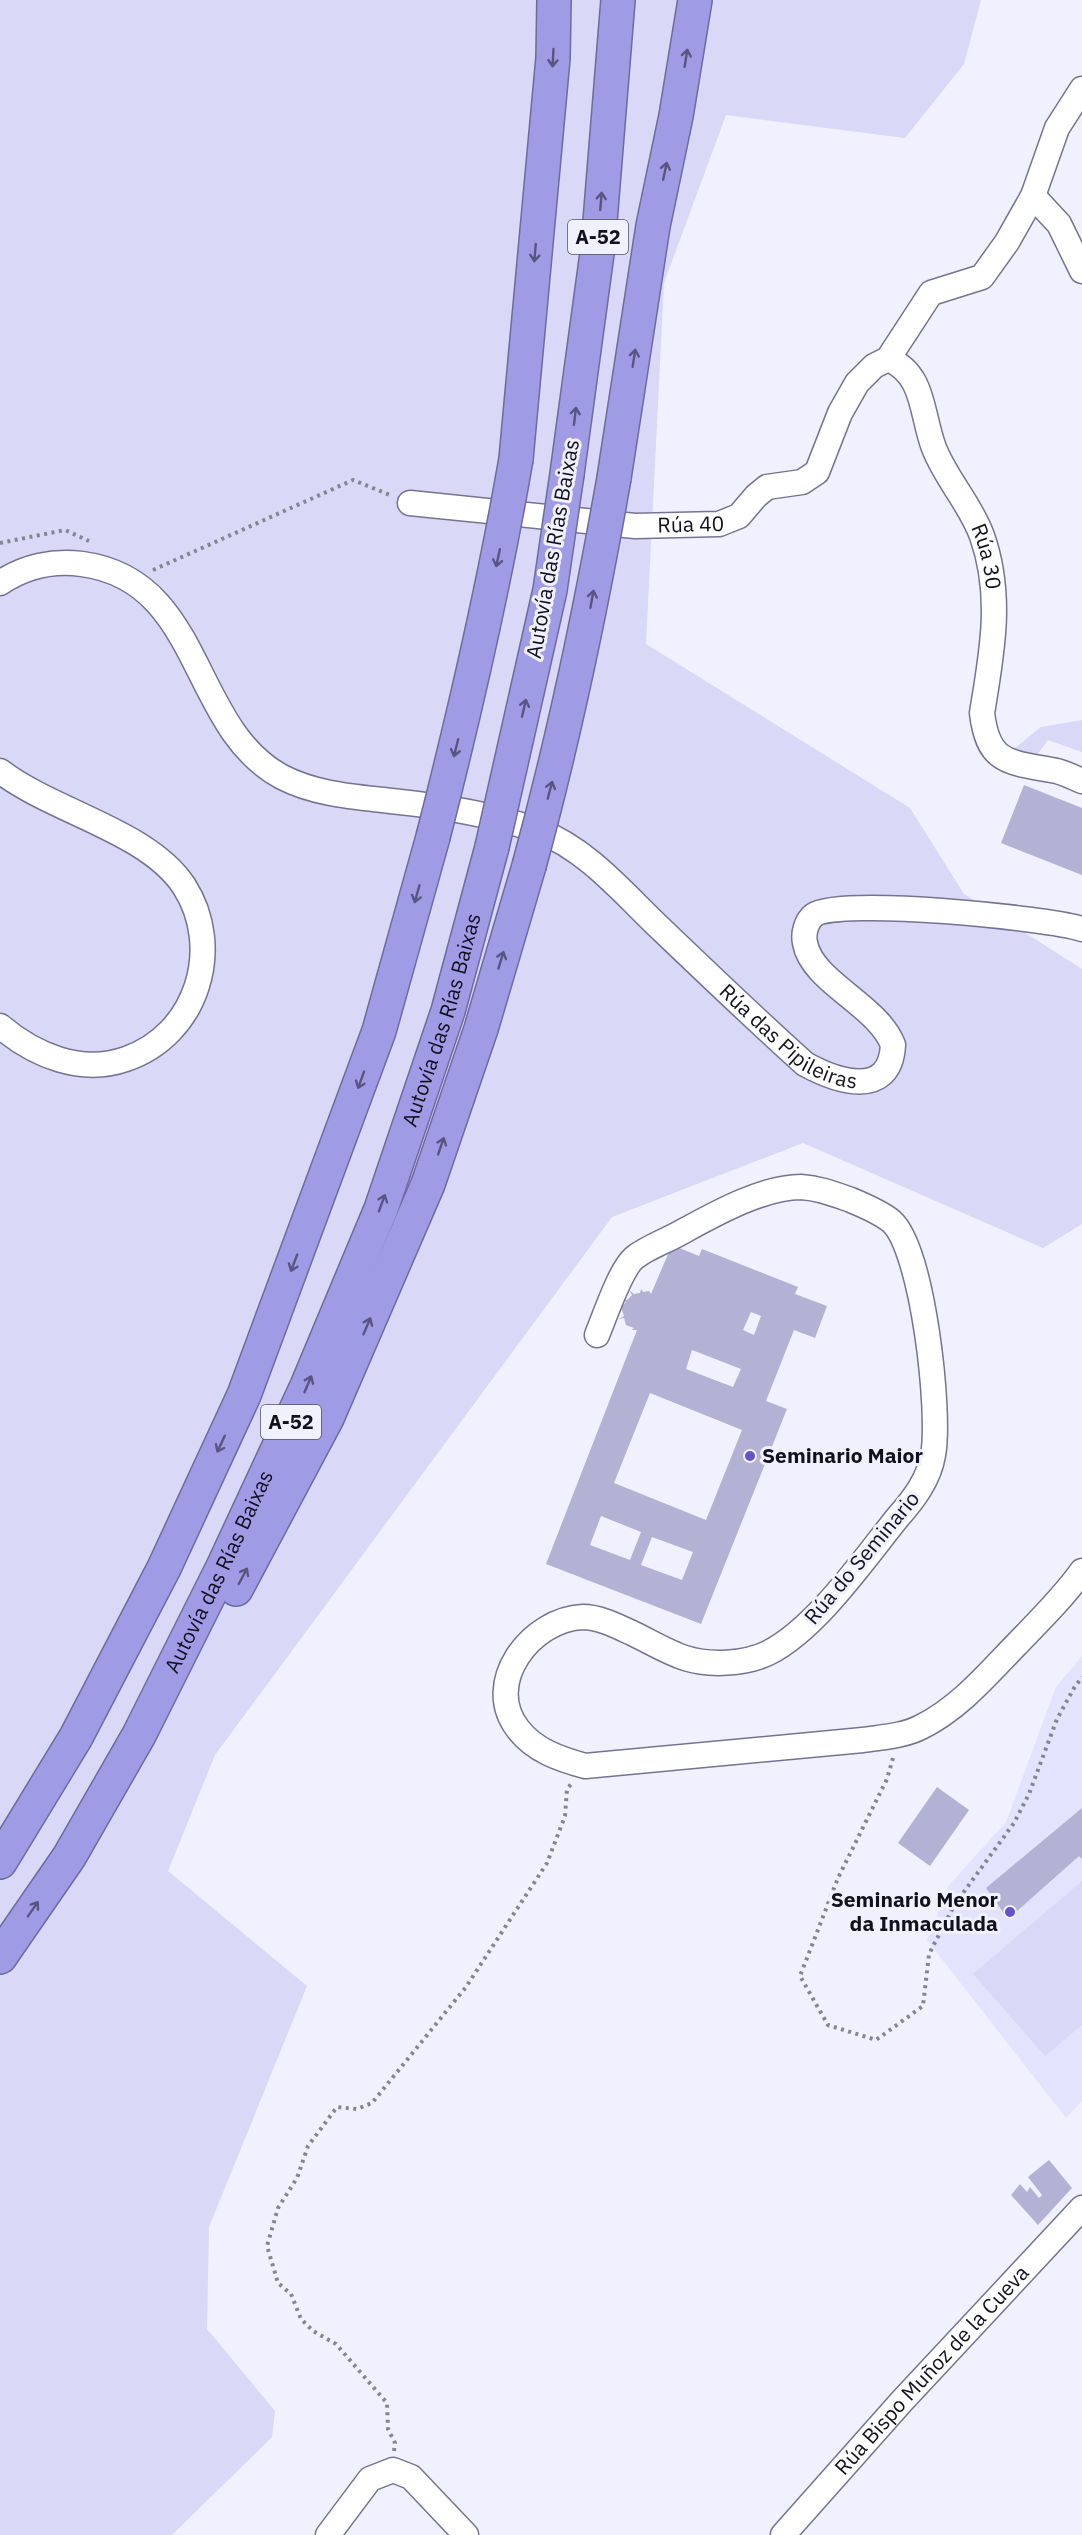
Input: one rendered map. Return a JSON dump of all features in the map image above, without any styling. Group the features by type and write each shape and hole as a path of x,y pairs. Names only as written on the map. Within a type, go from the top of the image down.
{"highway":[{"name":"A-52","path":"0,1862 87,1716 164,1568 244,1395 379,1031 433,837 466,705 503,536 516,459 553,58 554,0"},
{"name":"Autovía das Rías Baixas","path":"0,1957 69,1857 139,1735 223,1567 308,1386 381,1209 448,1011 492,847 550,590 597,246 618,0"},
{"path":"69,1857 152,1747 327,1418 428,1184 481,1029 556,767 583,647 614,478 653,226 676,116 695,0"}],"street":[{"path":"888,359 932,293 982,277 1007,242 1033,196 1057,128 1082,88"},
{"path":"1033,196 1059,224 1082,272"},
{"name":"Rúa 40","path":"410,502 634,526 719,525 739,516 767,487 802,482 817,472 840,414 857,383 874,366 888,359"},
{"name":"Rúa 30","path":"888,359 902,365 911,375 919,394 934,449 982,536 994,592 995,622 981,712 983,728 989,743 1008,762 1054,770 1082,781"},
{"name":"Rúa das Pipileiras","path":"0,583 31,567 48,564 79,563 111,570 126,577 151,597 176,624 221,713 240,742 258,762 282,777 310,789 350,797 437,807 503,820 545,833 569,847 605,875 805,1064 842,1081 862,1082 882,1072 890,1064 893,1045 883,1025 813,962 805,943 806,925 814,914 829,909 897,909 1060,923 1082,928"},
{"path":"0,771 35,795 129,840 170,870 183,885 192,903 199,923 203,949 197,990 190,1004 177,1022 152,1046 126,1059 101,1064 62,1060 29,1048 0,1026"},
{"name":"Rúa do Seminario","path":"597,1335 617,1287 633,1259 705,1220 771,1191 800,1187 825,1190 871,1209 893,1223 904,1239 918,1289 935,1402 933,1455 924,1482 905,1509 810,1624 766,1654 717,1663 685,1658 614,1624 586,1617 563,1620 542,1630 524,1646 511,1668 507,1690 509,1710 517,1728 536,1746 556,1758 585,1766 900,1735 920,1728 941,1716 966,1695 1043,1618 1082,1571"},
{"name":"Rúa Bispo Muñoz de la Cueva","path":"783,2535 902,2401 1082,2208"},
{"path":"328,2535 370,2479 393,2470 411,2477 466,2535"}],"path":[{"path":"144,566 154,571 353,480 410,502"},
{"path":"0,543 65,530 95,544"},
{"path":"900,1735 886,1779 838,1878 800,1976 828,2025 876,2040 923,2006 929,1954 955,1904 1014,1823 1029,1794 1057,1719 1082,1677"},
{"path":"393,2470 395,2443 388,2429 387,2403 336,2344 313,2331 301,2319 291,2294 278,2283 267,2246 278,2208 297,2178 308,2146 337,2107 357,2109 372,2103 466,1987 547,1863 565,1816 567,1789 585,1766"}],"shaded area":[{"path":"0,0 981,0 964,64 905,138 726,115 664,283 646,644 910,808 964,894 1082,969 1082,1224 1043,1248 803,1143 612,1217 215,1755 168,1871 307,1986 209,2227 207,2329 275,2411 272,2437 172,2535 0,2535"},
{"path":"1082,720 1082,752 1048,740 1034,759 1014,749 1041,727"},
{"name":"Seminario Menor da Inmaculada","path":"1082,1656 1082,2101 1066,2118 927,1940 949,1885 1006,1822 1056,1687"},
{"path":"1082,1881 1082,2025 1045,2056 973,1974"}],"building":[{"path":"1024,785 1082,808 1082,875 1001,843"},
{"name":"Seminario Maior","path":"672,1245 699,1256 702,1249 798,1287 795,1294 827,1306 815,1338 794,1330 766,1401 787,1409 701,1624 546,1564 637,1330 632,1330 634,1328 626,1325 624,1318 619,1319 624,1316 621,1307 626,1302 621,1298 627,1300 632,1295 629,1290 634,1294 640,1293 641,1289 651,1294","holes":["751,1312 761,1316 754,1335 743,1330","692,1350 741,1369 733,1387 686,1369","650,1393 742,1430 706,1520 614,1483","601,1516 641,1532 630,1560 590,1545","652,1537 693,1552 682,1580 641,1565"]},
{"path":"937,1787 969,1810 930,1866 898,1843"},
{"name":"Seminario Menor da Inmaculada","path":"1082,1808 1082,1859 1079,1856 1008,1919 986,1888"},
{"path":"1049,2160 1072,2188 1038,2225 1011,2195 1020,2184 1027,2192 1030,2187 1039,2198 1042,2195 1028,2177"}],"place":[{"name":"Seminario Maior","path":"750,1456"},
{"name":"Seminario Menor da Inmaculada","path":"1010,1912"}]}
